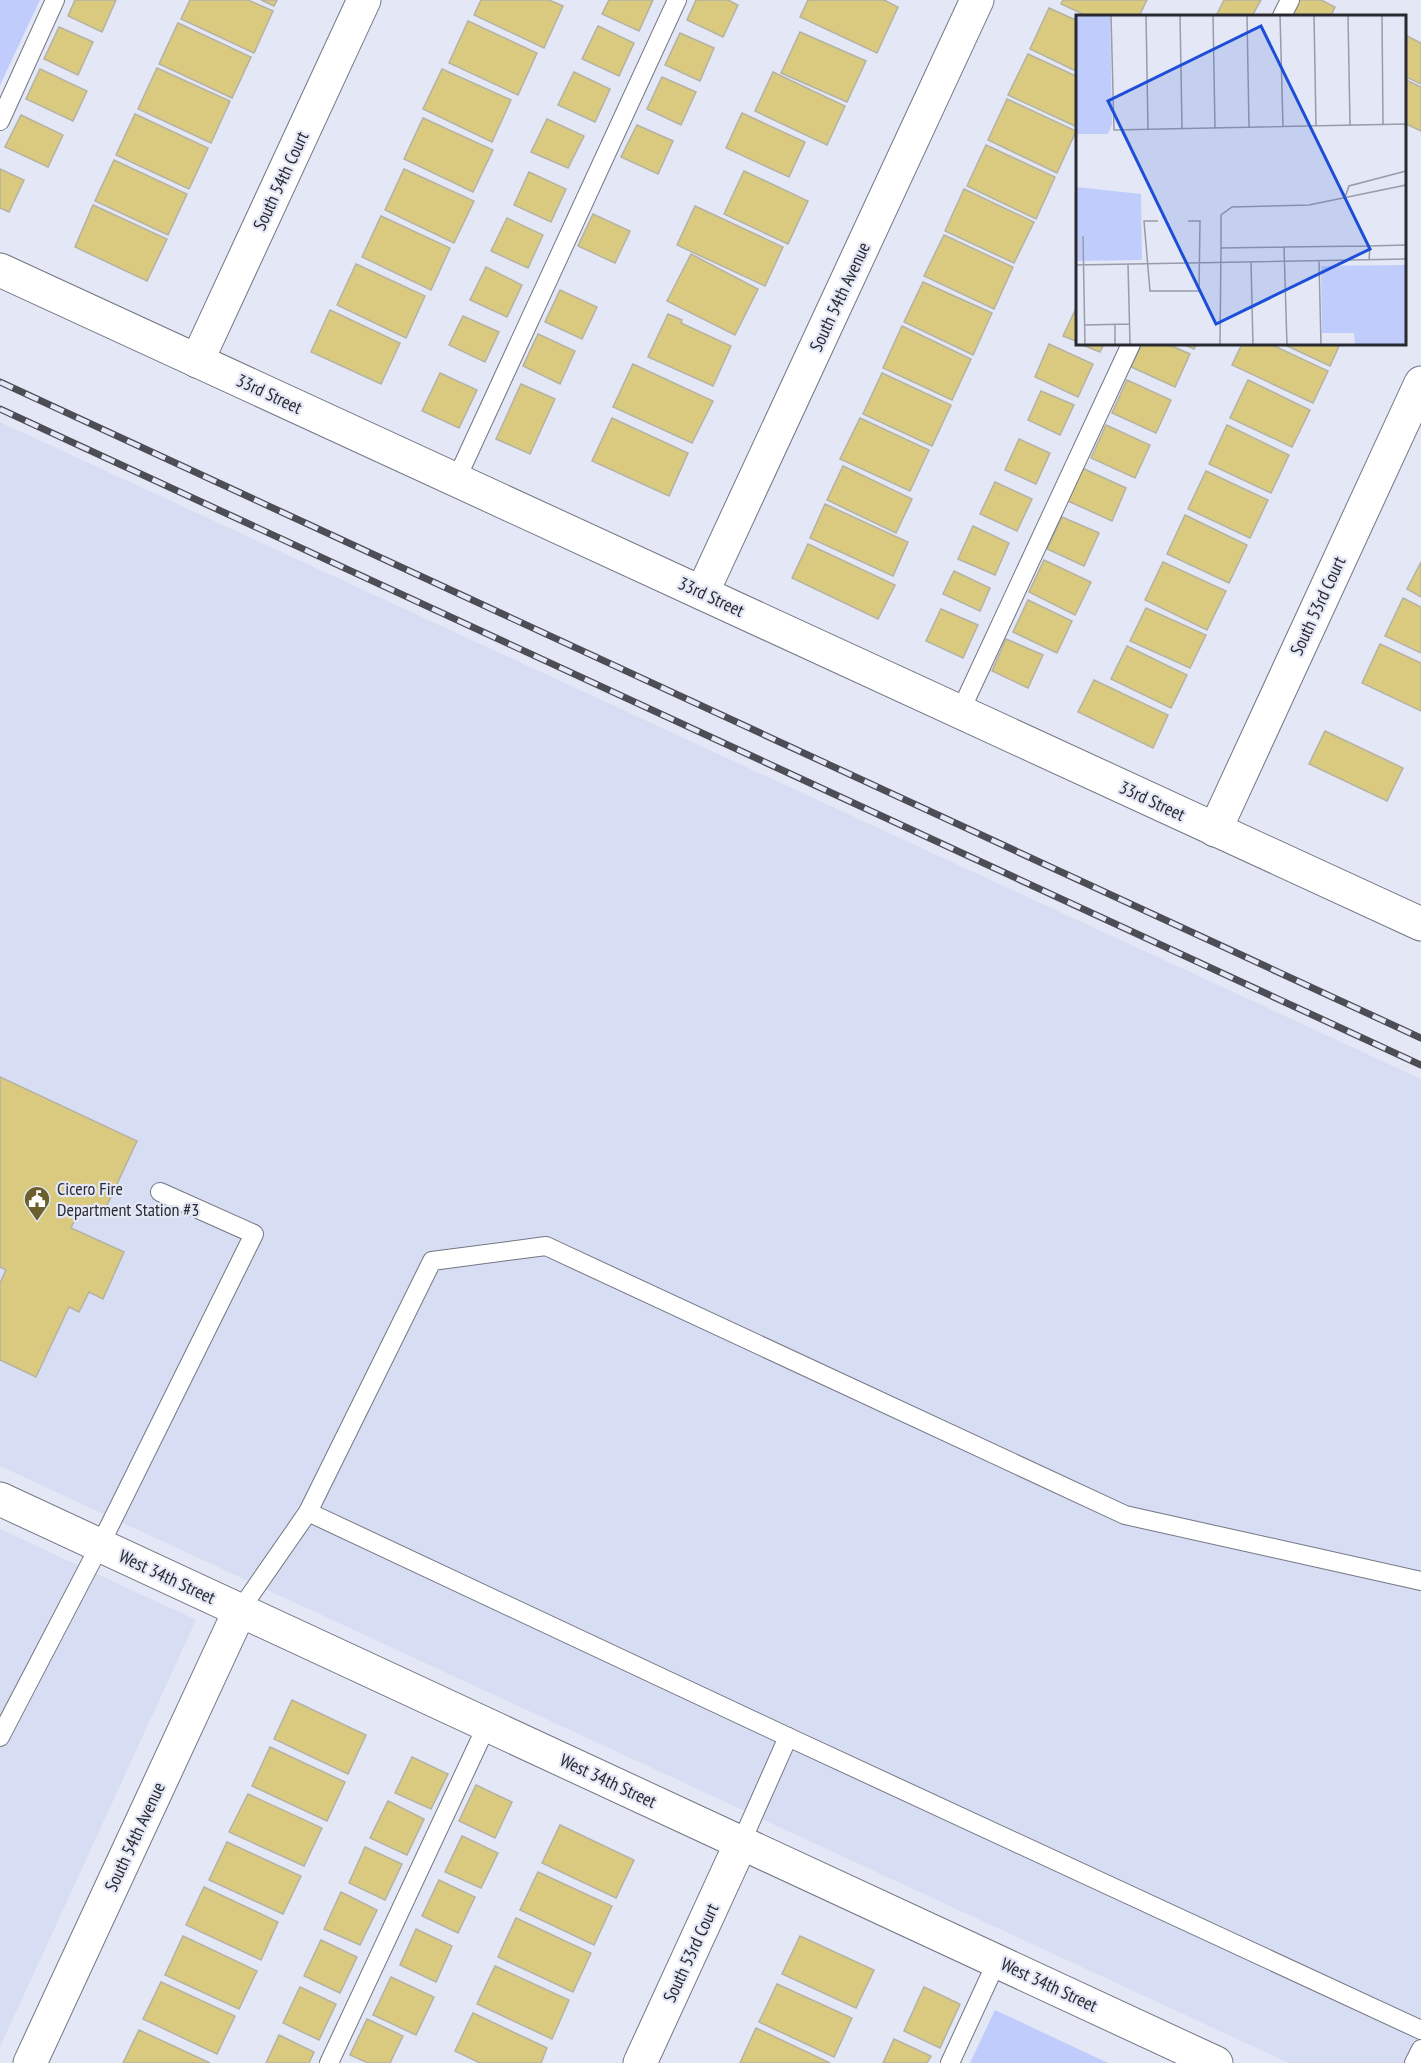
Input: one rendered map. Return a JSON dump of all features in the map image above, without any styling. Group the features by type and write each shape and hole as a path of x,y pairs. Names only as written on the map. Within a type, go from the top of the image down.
{"street":[{"name":"South 54th Court","path":"197,361 364,0"},
{"name":"South 54th Avenue","path":"702,593 977,0"},
{"name":"33rd Street","path":"0,270 1421,924"},
{"name":"South 53rd Court","path":"1215,830 1421,383"},
{"name":"West 34th Street","path":"0,1499 1216,2063"},
{"name":"South 54th Avenue","path":"30,2063 240,1610"},
{"name":"South 53rd Court","path":"640,2063 741,1843"}],"lane":[{"path":"0,121 55,0"},
{"path":"456,480 677,0"},
{"path":"1282,15 1290,0"},
{"path":"960,712 1131,345"},
{"path":"0,1737 100,1545 254,1234 160,1192"},
{"path":"240,1610 308,1512 432,1261 546,1245 1125,1515 1421,1581"},
{"path":"308,1512 1421,2030"},
{"path":"329,2063 487,1725"},
{"path":"741,1843 788,1737"},
{"path":"950,2063 997,1961"},
{"path":"1414,2063 1421,2049"}],"shaded area":[{"path":"0,0 40,0 0,85"},
{"path":"0,422 1421,1079 1421,2063 1289,2063 0,1466"},
{"path":"0,1529 196,1620 0,2047"},
{"path":"995,2010 1108,2063 970,2063"}],"building":[{"path":"75,0 116,0 102,32 68,16"},
{"path":"190,0 248,0 273,11 254,53 181,19"},
{"path":"261,0 277,0 274,6"},
{"path":"481,0 549,0 563,6 544,48 474,15"},
{"path":"609,0 653,0 639,31 602,14"},
{"path":"696,0 728,0 738,5 723,37 687,20"},
{"path":"808,0 884,0 898,7 877,53 800,17"},
{"path":"1063,0 1147,0 1140,15 1085,15 1061,4"},
{"path":"1224,0 1261,0 1253,15 1216,15"},
{"path":"1299,0 1321,0 1335,7 1331,15 1292,15"},
{"path":"1049,8 1076,20 1076,71 1030,49"},
{"path":"468,21 537,53 518,95 449,63"},
{"path":"178,23 251,57 232,98 159,64"},
{"path":"598,26 634,43 619,76 582,59"},
{"path":"59,27 93,42 78,75 44,59"},
{"path":"800,32 866,61 847,102 781,73"},
{"path":"680,33 714,48 700,81 665,65"},
{"path":"1406,36 1421,43 1421,84 1406,77"},
{"path":"1028,54 1076,76 1076,127 1008,95"},
{"path":"157,68 230,101 211,143 138,109"},
{"path":"40,69 87,91 73,121 26,99"},
{"path":"442,69 511,100 492,142 423,109"},
{"path":"574,72 610,89 595,122 558,105"},
{"path":"773,72 845,106 827,145 755,111"},
{"path":"662,77 696,92 681,125 647,109"},
{"path":"1406,80 1421,87 1421,131 1406,124"},
{"path":"1007,99 1076,131 1057,173 988,140"},
{"path":"742,113 805,142 789,177 726,148"},
{"path":"135,114 208,148 189,189 116,155"},
{"path":"21,115 63,135 48,167 5,147"},
{"path":"423,118 493,150 473,192 404,159"},
{"path":"547,119 584,136 568,168 531,152"},
{"path":"637,125 673,141 658,174 621,157"},
{"path":"986,145 1055,177 1036,219 967,186"},
{"path":"114,160 187,194 168,235 95,201"},
{"path":"0,169 24,180 9,212 0,208"},
{"path":"404,169 474,201 454,243 385,210"},
{"path":"744,171 808,201 788,244 724,214"},
{"path":"529,172 566,189 551,222 514,205"},
{"path":"964,189 1034,222 1014,263 945,231"},
{"path":"93,205 167,239 147,281 75,247"},
{"path":"695,206 783,247 765,286 677,245"},
{"path":"593,214 630,231 615,263 578,246"},
{"path":"381,216 450,248 431,290 362,257"},
{"path":"507,218 543,235 528,268 491,251"},
{"path":"944,235 1013,267 994,309 924,276"},
{"path":"691,254 758,289 735,335 667,301"},
{"path":"356,264 425,296 406,338 337,305"},
{"path":"486,267 522,285 507,317 470,300"},
{"path":"923,282 992,313 973,355 904,322"},
{"path":"560,290 597,307 582,339 545,322"},
{"path":"1076,308 1076,341 1063,336"},
{"path":"330,310 400,343 381,384 311,352"},
{"path":"668,314 682,320 681,323 731,346 713,386 648,357"},
{"path":"463,316 499,332 485,362 449,345"},
{"path":"902,326 971,359 952,400 883,368"},
{"path":"538,334 575,351 560,384 523,366"},
{"path":"1049,344 1093,364 1078,397 1035,377"},
{"path":"1082,345 1104,345 1100,352"},
{"path":"1142,345 1169,345 1190,354 1175,387 1131,367"},
{"path":"1184,345 1196,345 1194,349"},
{"path":"1242,345 1272,345 1328,371 1313,403 1232,365"},
{"path":"1285,345 1340,345 1330,366"},
{"path":"633,364 713,401 692,443 613,407"},
{"path":"440,373 477,390 459,428 422,411"},
{"path":"882,373 951,405 932,446 863,414"},
{"path":"1127,380 1171,400 1156,433 1112,413"},
{"path":"1248,380 1310,410 1292,447 1230,418"},
{"path":"521,384 555,399 530,454 496,439"},
{"path":"1041,391 1074,405 1060,435 1028,420"},
{"path":"612,418 688,453 669,496 592,461"},
{"path":"860,418 929,450 910,491 840,459"},
{"path":"1106,425 1150,445 1135,478 1091,458"},
{"path":"1227,425 1289,455 1271,493 1209,464"},
{"path":"1019,439 1050,453 1036,484 1005,470"},
{"path":"843,466 912,499 896,533 827,500"},
{"path":"1082,468 1126,488 1112,521 1068,501"},
{"path":"1206,471 1268,500 1250,538 1188,509"},
{"path":"995,482 1032,499 1017,531 980,514"},
{"path":"825,504 908,542 893,576 810,538"},
{"path":"1185,515 1247,545 1229,583 1167,554"},
{"path":"1062,517 1099,533 1084,566 1047,549"},
{"path":"973,526 1009,543 995,575 958,559"},
{"path":"808,544 895,585 878,619 792,578"},
{"path":"1044,560 1091,582 1075,615 1029,592"},
{"path":"1163,562 1226,591 1207,630 1145,600"},
{"path":"1421,562 1421,597 1407,589"},
{"path":"954,571 990,588 980,611 943,594"},
{"path":"1403,598 1421,607 1421,653 1385,636"},
{"path":"1028,600 1072,621 1057,653 1013,632"},
{"path":"1146,608 1206,635 1190,668 1130,641"},
{"path":"941,609 978,625 963,658 926,641"},
{"path":"1006,639 1043,655 1028,688 992,671"},
{"path":"1380,644 1421,663 1421,711 1362,683"},
{"path":"1127,646 1187,675 1171,708 1111,679"},
{"path":"1094,680 1168,715 1153,748 1078,712"},
{"path":"1325,731 1403,768 1387,801 1309,764"},
{"name":"Cicero Fire Department Station #3","path":"0,1077 137,1141 102,1216 81,1206 71,1228 124,1252 103,1299 89,1292 79,1312 69,1307 36,1377 0,1360 0,1283 6,1270 0,1267"},
{"path":"292,1700 366,1735 348,1774 274,1739"},
{"path":"270,1747 345,1782 327,1821 252,1786"},
{"path":"412,1757 448,1774 431,1809 395,1793"},
{"path":"476,1785 512,1802 495,1838 459,1821"},
{"path":"248,1794 322,1828 304,1866 229,1832"},
{"path":"388,1801 424,1819 407,1855 370,1838"},
{"path":"560,1825 634,1860 616,1898 542,1863"},
{"path":"462,1836 498,1853 481,1888 445,1872"},
{"path":"227,1842 301,1876 283,1914 209,1880"},
{"path":"365,1847 402,1864 385,1900 349,1883"},
{"path":"538,1872 612,1906 594,1945 520,1910"},
{"path":"439,1880 475,1897 458,1933 422,1916"},
{"path":"204,1887 278,1922 261,1960 186,1925"},
{"path":"341,1892 377,1910 360,1945 324,1929"},
{"path":"516,1918 591,1953 573,1992 498,1957"},
{"path":"416,1929 452,1946 436,1982 400,1965"},
{"path":"183,1936 257,1971 239,2009 165,1975"},
{"path":"800,1936 874,1970 856,2008 782,1974"},
{"path":"321,1940 357,1957 340,1993 304,1976"},
{"path":"495,1966 569,2000 552,2039 477,2004"},
{"path":"391,1977 434,1997 416,2035 373,2015"},
{"path":"161,1982 235,2016 217,2054 143,2019"},
{"path":"777,1984 852,2018 834,2057 759,2022"},
{"path":"300,1987 336,2004 319,2040 283,2023"},
{"path":"924,1987 960,2004 940,2048 904,2031"},
{"path":"473,2013 547,2048 541,2063 480,2063 455,2051"},
{"path":"367,2019 403,2036 390,2063 368,2063 350,2055"},
{"path":"756,2028 830,2063 740,2063"},
{"path":"139,2030 210,2063 123,2063"},
{"path":"279,2035 314,2052 309,2063 266,2063"},
{"path":"894,2039 931,2056 927,2063 883,2063"}],"railway":[{"path":"0,382 1421,1038"},
{"path":"0,409 1421,1065"}],"place":[{"name":"Cicero Fire Department Station #3","path":"37,1222"}]}
